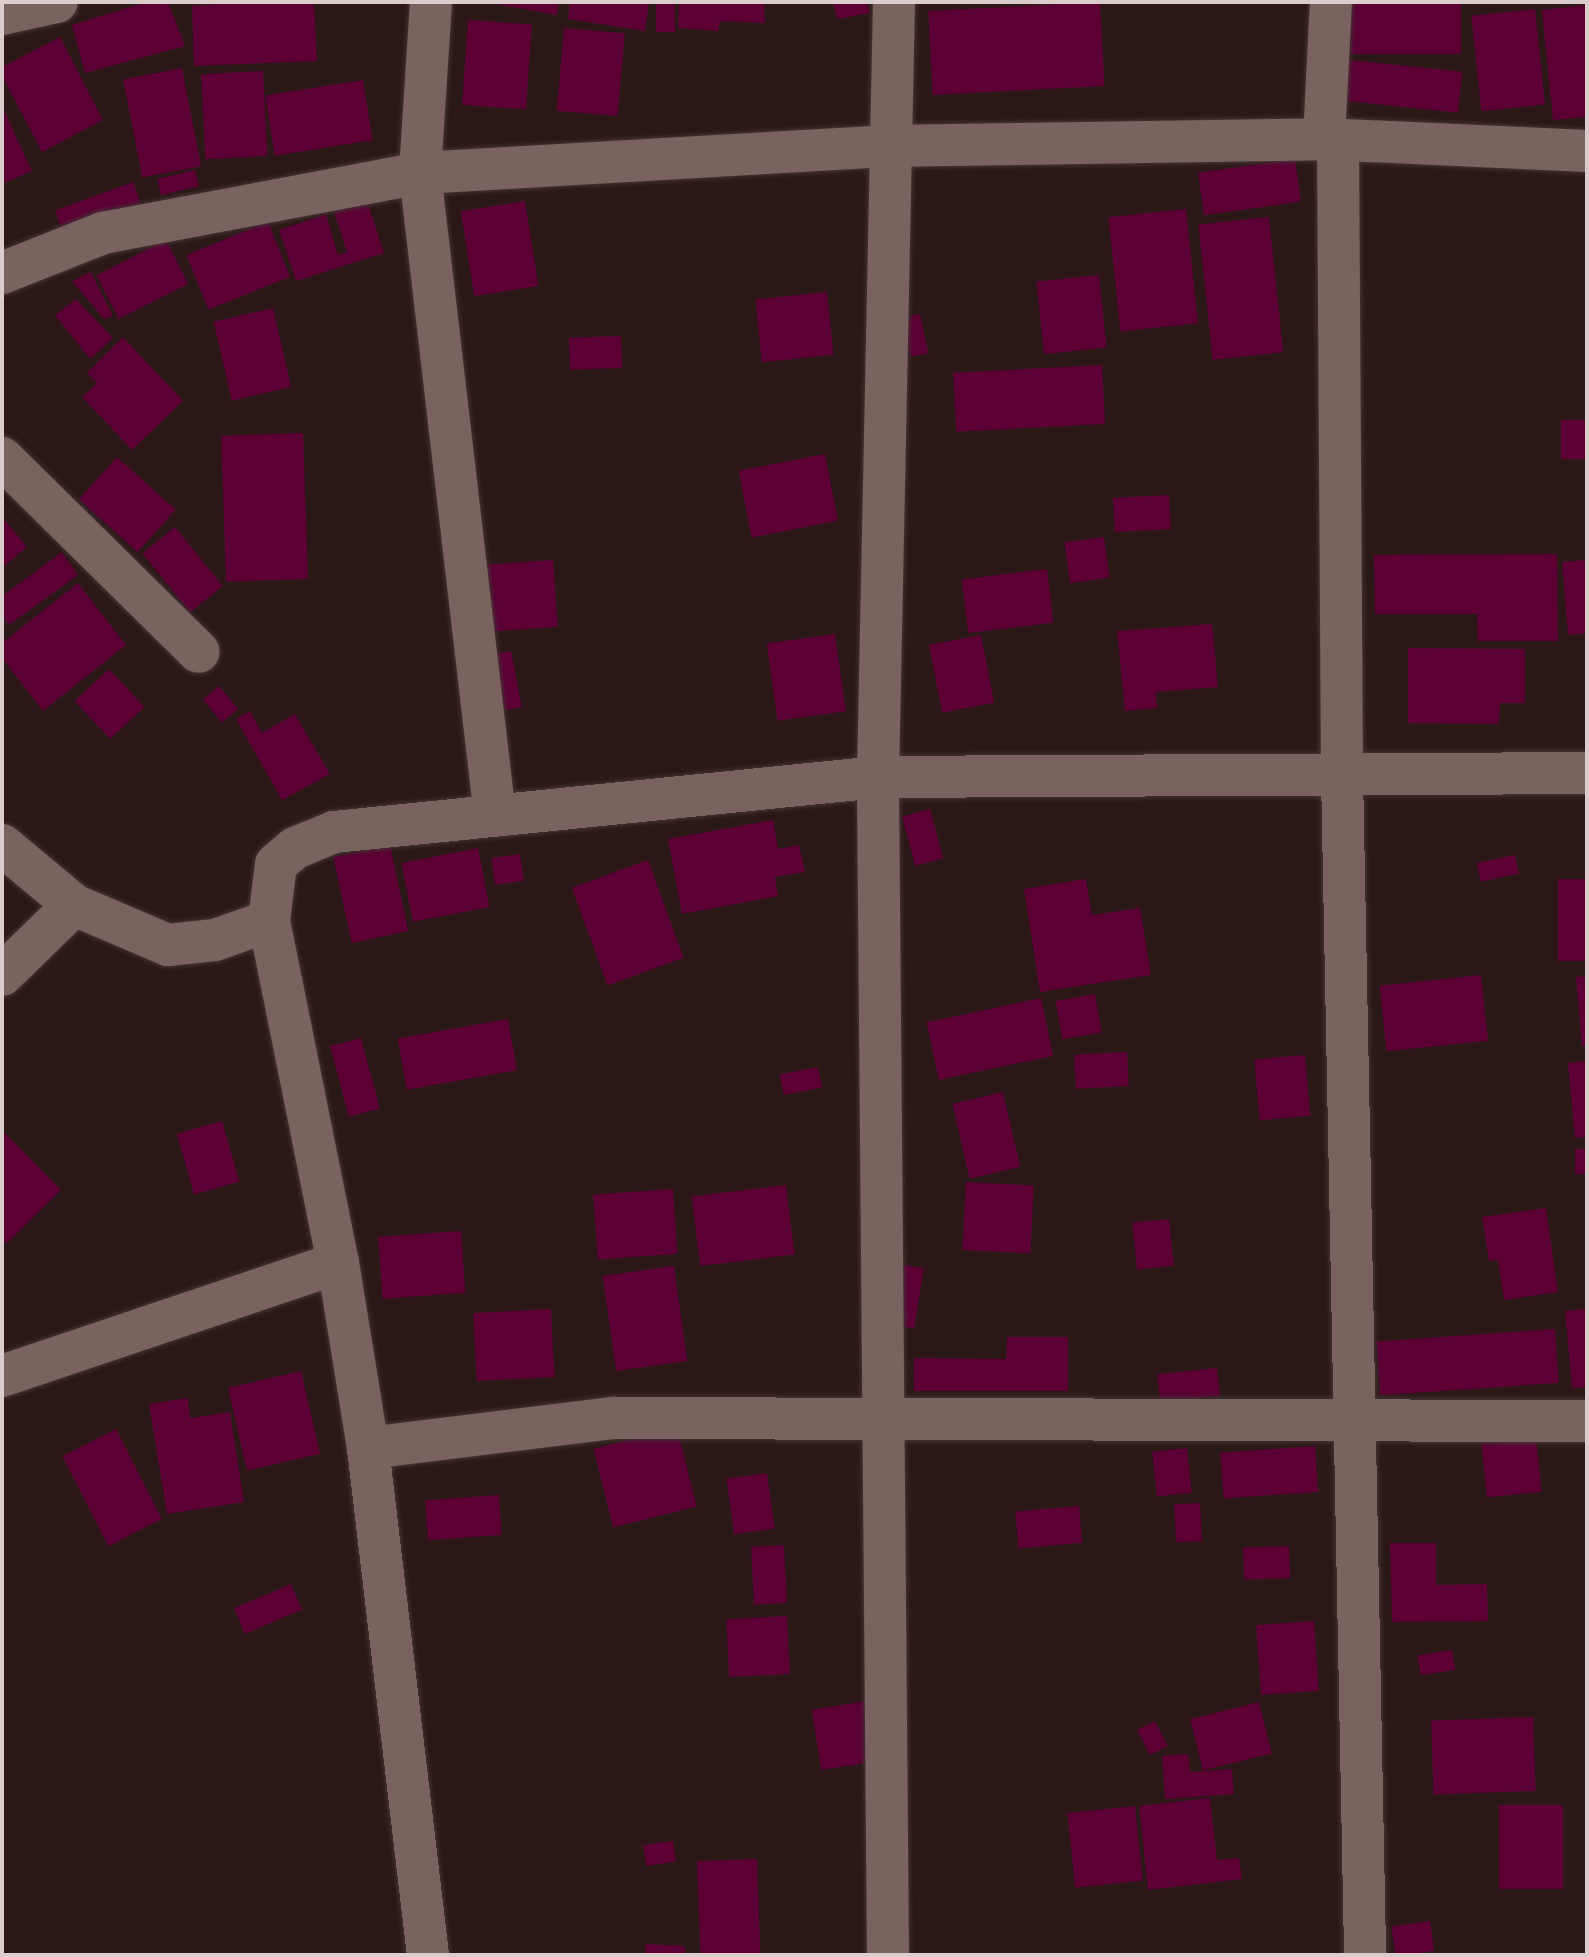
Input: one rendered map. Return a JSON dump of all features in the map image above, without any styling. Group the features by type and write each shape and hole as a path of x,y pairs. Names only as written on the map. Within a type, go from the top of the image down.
{"street":[{"path":"2,14 57,2"},
{"path":"431,2 420,173 495,816"},
{"path":"888,1955 878,777 887,146 894,2"},
{"path":"1331,2 1342,774 1365,1955"},
{"path":"2,273 103,233 420,173 887,146 1331,139 1587,151"},
{"path":"2,458 199,652"},
{"path":"428,1955 368,1448 338,1263 269,921 276,864 295,848 334,832 878,777 1587,773"},
{"path":"2,845 74,905 168,945 215,940 269,921"},
{"path":"2,975 74,905"},
{"path":"2,1376 338,1263"},
{"path":"368,1448 613,1418 1587,1421"}],"building":[{"path":"147,2 168,2 185,46 85,73 72,25"},
{"path":"314,2 317,61 194,66 192,6"},
{"path":"484,2 559,2 557,15"},
{"path":"570,2 649,2 645,31 568,19"},
{"path":"656,2 675,2 675,32 656,32"},
{"path":"679,2 764,2 765,23 720,21 718,31 678,28"},
{"path":"833,2 867,2 870,13 837,19"},
{"path":"1100,2 1104,86 933,95 928,11"},
{"path":"1348,2 1461,2 1461,54 1348,54"},
{"path":"1587,5 1587,117 1553,120 1542,10"},
{"path":"1535,9 1545,104 1481,111 1471,16"},
{"path":"468,20 532,24 526,109 462,105"},
{"path":"564,28 625,33 618,116 557,111"},
{"path":"60,37 103,120 42,152 2,76 2,67"},
{"path":"1340,59 1462,72 1458,113 1336,100"},
{"path":"182,68 201,166 142,178 123,79"},
{"path":"263,71 267,156 206,159 201,74"},
{"path":"363,80 373,140 275,156 265,95"},
{"path":"2,106 32,171 2,184"},
{"path":"1295,159 1301,202 1204,215 1198,173"},
{"path":"195,170 199,187 161,195 157,179"},
{"path":"133,182 141,204 63,232 55,210"},
{"path":"367,201 384,253 296,281 279,230 326,214 338,255 347,252 334,212"},
{"path":"525,201 538,286 474,296 461,211"},
{"path":"1186,209 1198,323 1120,332 1108,217"},
{"path":"1269,217 1283,352 1213,360 1198,224"},
{"path":"268,222 290,277 209,310 186,255"},
{"path":"166,240 188,284 119,319 97,275"},
{"path":"91,272 113,316 104,319 72,281"},
{"path":"1099,275 1107,348 1044,354 1036,282"},
{"path":"827,292 834,355 762,362 755,300"},
{"path":"76,299 113,338 90,359 55,315"},
{"path":"273,308 291,387 232,401 214,322"},
{"path":"920,314 928,353 911,357 902,318"},
{"path":"621,336 622,368 570,370 569,338"},
{"path":"123,337 183,401 132,450 82,397 97,383 87,373"},
{"path":"1102,365 1105,424 956,432 953,373"},
{"path":"1561,420 1587,420 1587,459 1561,459"},
{"path":"303,433 308,579 226,582 221,436"},
{"path":"825,454 838,521 752,538 739,471"},
{"path":"117,457 176,510 138,552 79,499"},
{"path":"1169,495 1171,529 1115,532 1113,498"},
{"path":"2,517 27,547 2,568"},
{"path":"175,527 223,586 190,612 142,553"},
{"path":"1104,537 1110,578 1070,583 1064,543"},
{"path":"62,552 78,575 9,625 2,616 2,596"},
{"path":"1557,554 1558,641 1478,641 1477,614 1375,614 1374,555"},
{"path":"553,560 558,627 491,632 486,565"},
{"path":"1587,560 1587,633 1568,635 1562,562"},
{"path":"1047,569 1054,623 968,633 962,579"},
{"path":"78,583 126,645 43,711 2,658 2,643"},
{"path":"1212,624 1218,687 1156,692 1157,708 1125,711 1117,631"},
{"path":"835,634 846,711 778,721 767,644"},
{"path":"981,635 994,703 942,713 929,645"},
{"path":"1408,648 1525,649 1525,703 1500,703 1499,724 1408,723"},
{"path":"511,651 522,707 497,712 486,656"},
{"path":"109,669 144,707 110,739 75,701"},
{"path":"219,686 238,709 222,722 203,699"},
{"path":"250,711 262,733 295,714 330,774 282,800 236,719"},
{"path":"930,809 943,858 915,866 902,817"},
{"path":"773,820 778,849 799,845 805,872 775,877 778,896 682,914 668,839"},
{"path":"390,845 408,931 352,943 333,857"},
{"path":"478,848 489,907 413,922 401,863"},
{"path":"520,854 524,881 495,885 491,858"},
{"path":"1515,855 1519,874 1481,882 1477,863"},
{"path":"648,860 684,958 607,985 572,888"},
{"path":"1086,879 1092,915 1140,908 1151,975 1040,992 1024,889"},
{"path":"1558,879 1587,879 1587,961 1558,961"},
{"path":"1481,975 1488,1041 1386,1051 1380,986"},
{"path":"1587,976 1587,1046 1582,1046 1576,977"},
{"path":"1095,994 1102,1032 1062,1039 1056,1001"},
{"path":"1041,998 1053,1056 939,1080 927,1022"},
{"path":"508,1019 517,1070 407,1090 398,1038"},
{"path":"361,1038 380,1109 349,1117 330,1046"},
{"path":"1127,1052 1129,1086 1076,1089 1074,1055"},
{"path":"1305,1055 1310,1116 1260,1120 1254,1059"},
{"path":"1587,1061 1587,1137 1575,1138 1568,1063"},
{"path":"818,1067 822,1088 784,1095 780,1074"},
{"path":"1003,1092 1020,1167 970,1179 952,1104"},
{"path":"222,1121 239,1182 194,1195 177,1134"},
{"path":"2,1130 61,1190 6,1244 2,1240"},
{"path":"1575,1149 1587,1149 1587,1174 1575,1174"},
{"path":"966,1182 1034,1186 1030,1253 962,1250"},
{"path":"786,1185 795,1254 700,1266 692,1197"},
{"path":"673,1189 678,1254 598,1259 593,1195"},
{"path":"1546,1208 1558,1292 1504,1300 1498,1260 1489,1261 1482,1217"},
{"path":"1169,1219 1174,1266 1137,1270 1132,1223"},
{"path":"461,1231 465,1293 383,1299 378,1237"},
{"path":"904,1265 924,1268 914,1328 894,1325"},
{"path":"674,1266 687,1361 616,1371 603,1276"},
{"path":"551,1309 555,1377 477,1381 473,1313"},
{"path":"1587,1309 1587,1387 1572,1388 1565,1311"},
{"path":"1555,1329 1559,1383 1380,1395 1376,1341"},
{"path":"1007,1337 1068,1337 1068,1391 914,1391 914,1358 1006,1359"},
{"path":"1217,1368 1220,1396 1160,1402 1157,1374"},
{"path":"301,1371 320,1454 247,1471 228,1388"},
{"path":"188,1398 190,1418 230,1412 244,1502 167,1514 149,1404"},
{"path":"677,1428 697,1507 613,1527 594,1449"},
{"path":"116,1429 162,1519 108,1546 63,1456"},
{"path":"1536,1438 1542,1492 1487,1497 1481,1444"},
{"path":"1315,1446 1318,1492 1223,1499 1220,1453"},
{"path":"1187,1448 1192,1493 1157,1496 1152,1452"},
{"path":"767,1473 775,1528 734,1534 726,1479"},
{"path":"499,1495 502,1535 428,1540 425,1500"},
{"path":"1200,1503 1202,1541 1176,1542 1174,1504"},
{"path":"1079,1506 1082,1543 1018,1548 1015,1512"},
{"path":"1390,1543 1436,1543 1436,1585 1487,1584 1488,1621 1392,1622"},
{"path":"784,1545 787,1603 754,1605 751,1547"},
{"path":"1289,1546 1290,1578 1244,1580 1243,1548"},
{"path":"291,1584 302,1610 245,1634 234,1608"},
{"path":"787,1616 790,1674 729,1677 726,1619"},
{"path":"1314,1621 1319,1691 1261,1695 1256,1625"},
{"path":"1452,1650 1455,1670 1421,1675 1417,1655"},
{"path":"867,1701 877,1761 821,1770 812,1710"},
{"path":"1259,1702 1272,1753 1203,1771 1190,1719"},
{"path":"1533,1717 1536,1791 1434,1795 1431,1721"},
{"path":"1155,1721 1168,1746 1150,1755 1137,1730"},
{"path":"1188,1754 1190,1772 1232,1769 1234,1794 1165,1799 1162,1756"},
{"path":"1210,1798 1217,1860 1239,1858 1242,1879 1148,1890 1139,1806"},
{"path":"1499,1805 1563,1805 1563,1889 1499,1889"},
{"path":"1135,1806 1143,1881 1075,1888 1067,1813"},
{"path":"673,1841 676,1862 646,1866 643,1845"},
{"path":"757,1859 760,1954 700,1955 697,1861"},
{"path":"1430,1921 1434,1951 1395,1955 1391,1926"},
{"path":"646,1944 685,1946 685,1955 645,1955"}]}
